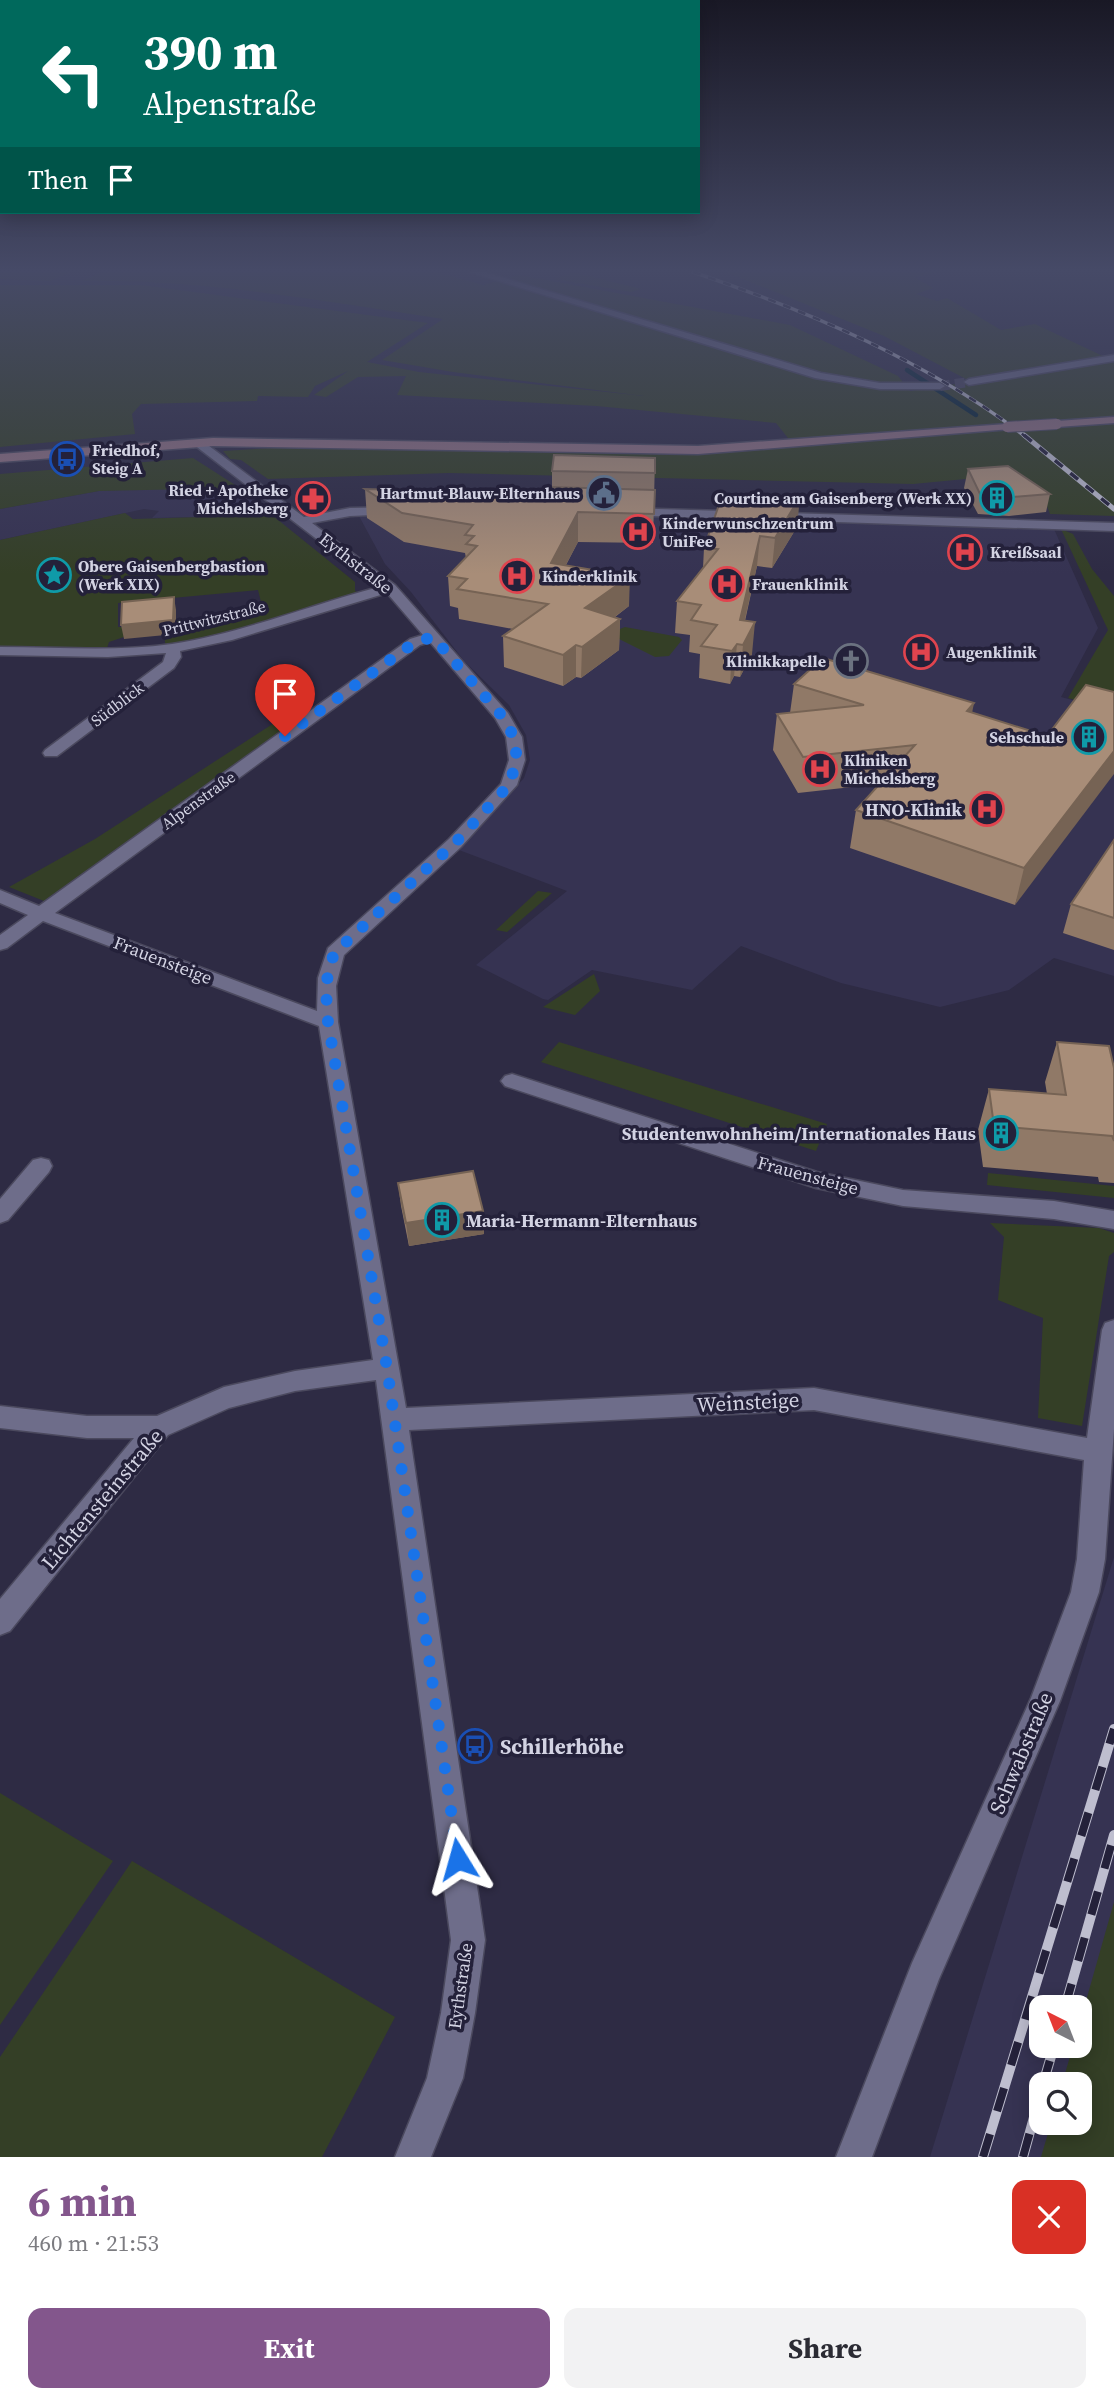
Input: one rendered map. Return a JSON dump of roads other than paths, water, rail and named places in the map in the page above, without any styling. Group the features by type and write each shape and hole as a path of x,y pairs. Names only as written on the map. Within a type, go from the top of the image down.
{"main road":[{"path":"0,458 197,442 698,450 1114,420"}],"street":[{"path":"809,373 875,388 940,386"},
{"path":"969,382 1025,373"},
{"name":"Eythstraße","path":"197,442 390,588 502,716 514,737 517,760 509,785 455,843 335,952 327,970 328,1022 387,1368 468,1940 458,2013 445,2078 413,2157"},
{"path":"302,521 350,512 406,510"},
{"path":"611,512 902,518 1114,527"},
{"name":"Prittwitzstraße","path":"0,651 172,648 231,635 390,588"},
{"name":"Alpenstraße","path":"0,944 415,642 433,637"},
{"name":"Südblick","path":"51,754 169,665 174,657 172,648"},
{"name":"Frauensteige","path":"0,896 41,914 328,1022"},
{"name":"Frauensteige","path":"512,1081 816,1180 903,1198 1054,1210 1114,1220"},
{"path":"0,1214 41,1166"},
{"name":"Schwabstraße","path":"854,2157 924,1975 1045,1701 1085,1592 1091,1559 1098,1451 1114,1329"},
{"name":"Lichtensteinstraße","path":"0,1622 159,1427 224,1398 295,1381 387,1368"},
{"name":"Weinsteige","path":"394,1420 814,1399 1098,1451"},
{"path":"0,1417 87,1427 159,1427"}],"waterway":[{"path":"911,373 976,415"}],"tunnel":[{"path":"940,386 969,382"}],"railway":[{"path":"927,373 1026,437"},
{"path":"1024,435 1114,509"},
{"path":"983,2157 1114,1729"},
{"path":"1068,1995 1114,1835"},
{"path":"1046,2072 1051,2058"},
{"path":"1023,2157 1029,2135"}],"place":[{"name":"Friedhof, Steig A","path":"67,459"},
{"name":"Hartmut-Blauw-Elternhaus","path":"604,493"},
{"name":"Courtine am Gaisenberg (Werk XX)","path":"997,498"},
{"name":"Ried + Apotheke Michelsberg","path":"313,499"},
{"name":"Kinderwunschzentrum UniFee","path":"638,532"},
{"name":"Kreißsaal","path":"965,552"},
{"name":"Obere Gaisenbergbastion (Werk XIX)","path":"54,575"},
{"name":"Kinderklinik","path":"517,576"},
{"name":"Frauenklinik","path":"727,584"},
{"name":"Augenklinik","path":"921,652"},
{"name":"Klinikkapelle","path":"851,661"},
{"name":"Sehschule","path":"1089,737"},
{"name":"Kliniken Michelsberg","path":"820,769"},
{"name":"HNO-Klinik","path":"987,809"},
{"name":"Studentenwohnheim/Internationales Haus","path":"1001,1133"},
{"name":"Maria-Hermann-Elternhaus","path":"442,1220"},
{"name":"Schillerhöhe","path":"475,1746"}]}
